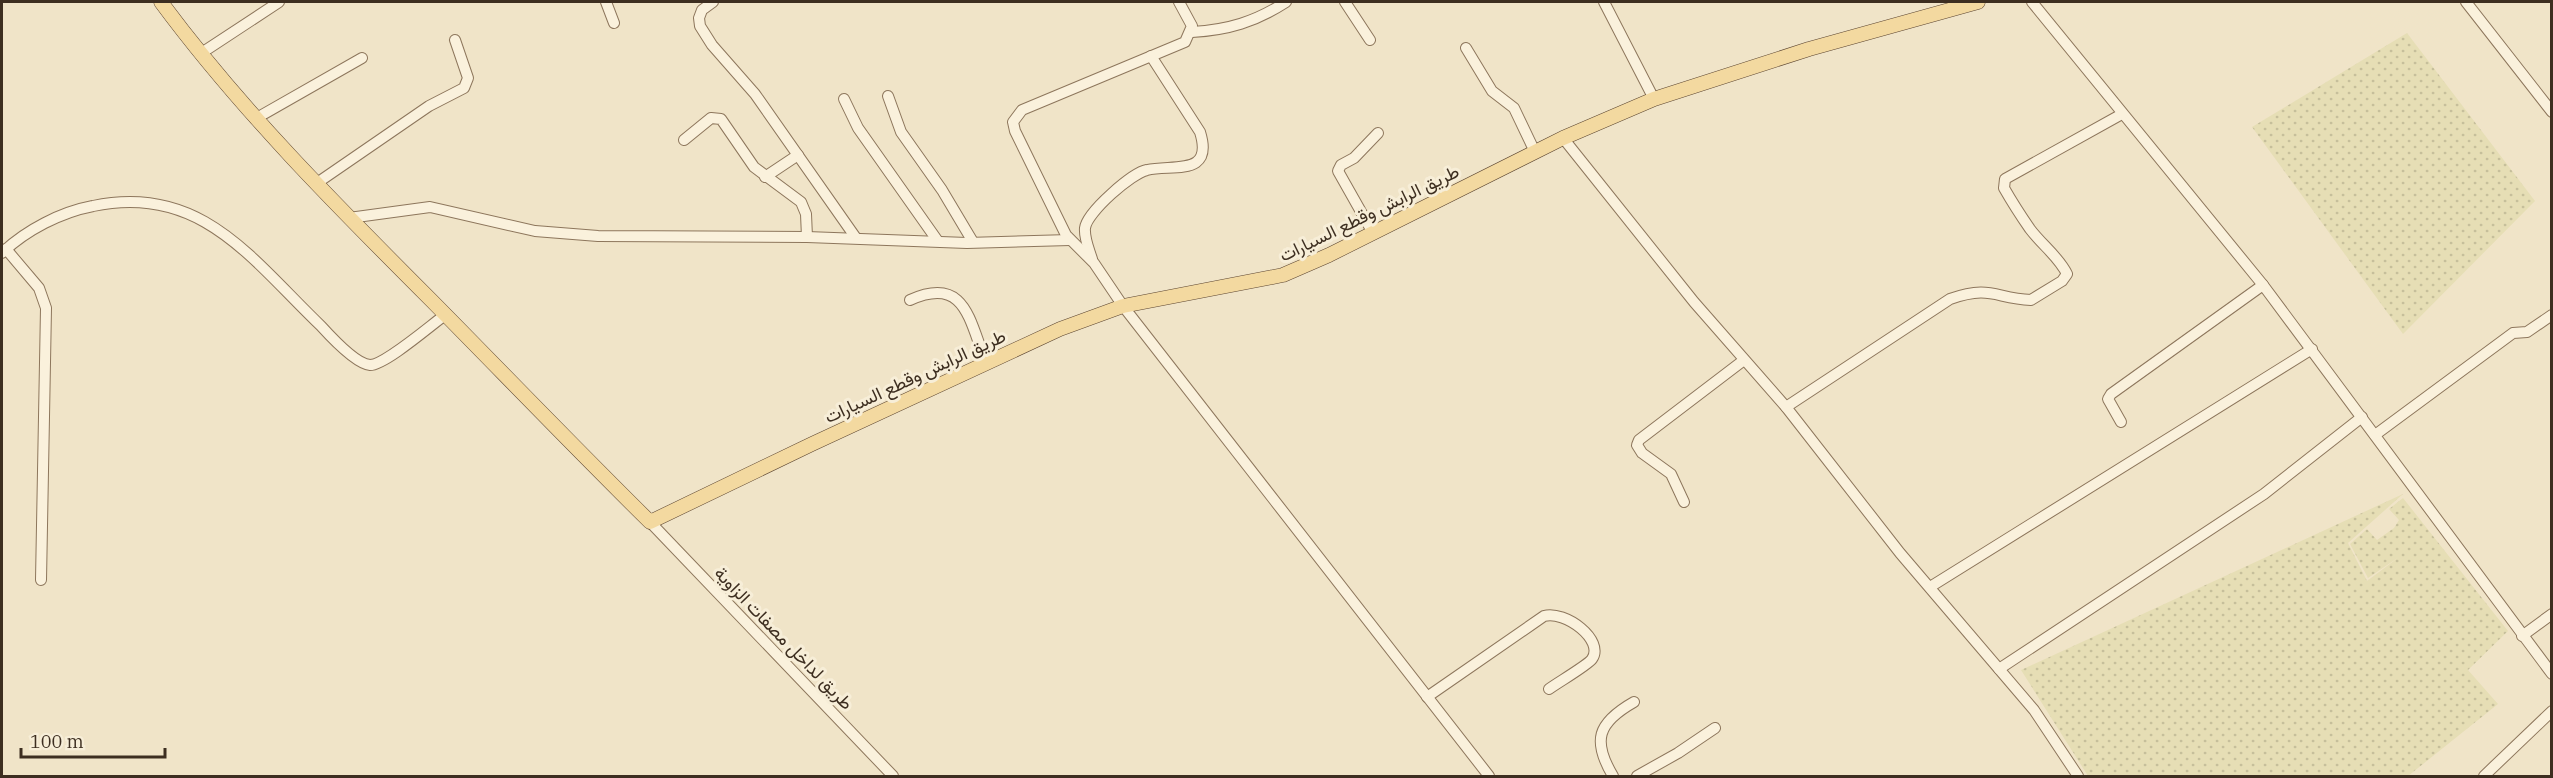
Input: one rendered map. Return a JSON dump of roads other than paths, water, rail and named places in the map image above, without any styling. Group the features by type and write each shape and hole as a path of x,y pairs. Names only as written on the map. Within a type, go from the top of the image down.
{"main road":[{"path":"161,2 200,54 255,119 349,218 651,522"},
{"name":"طريق الرابش وقطع السيارات","path":"651,522 1060,329 1123,306 1265,281 1320,259 1563,138 1654,99 1809,49 1978,2"}],"street":[{"path":"200,54 279,2"},
{"path":"606,2 614,23"},
{"path":"713,2 702,10 699,18 705,35 755,94 856,238"},
{"path":"1179,2 1191,20 1192,32 1185,42 1029,106 1015,117 1015,131 1070,240 1094,263 1123,306 1489,777"},
{"path":"1192,32 1216,31 1250,23 1286,2"},
{"path":"1345,2 1370,40"},
{"path":"1604,2 1654,99"},
{"path":"2032,2 2263,285 2552,674"},
{"path":"2466,2 2552,112"},
{"path":"317,183 429,106 464,88 468,78 455,40"},
{"path":"1466,48 1492,91 1514,108 1535,152"},
{"path":"1094,263 1085,237 1085,228 1090,215 1135,176 1146,170 1189,166 1202,155 1204,144 1200,132 1151,56"},
{"path":"255,119 362,58"},
{"path":"888,96 901,132 942,190 973,242"},
{"path":"844,99 858,128 938,240"},
{"path":"1786,407 1950,299 1971,292 1989,291 2031,300 2062,281 2067,274 2064,266 2031,229 2009,197 2004,188 2005,178 2122,114"},
{"path":"684,140 711,118 719,117 749,160 765,177 801,202 806,214 807,237"},
{"path":"1373,233 1338,171 1341,165 1354,158 1378,133"},
{"path":"1563,138 1694,302 1786,407 1930,587 2034,710 2078,777"},
{"path":"765,177 798,155"},
{"path":"41,580 46,308 39,288 4,251 53,219 81,208 108,202 153,201 176,207 196,216 230,237 336,341 364,364 374,365 386,359 445,315"},
{"path":"349,218 430,207 535,231 598,236 807,237 973,242 1070,240"},
{"path":"2121,422 2108,399 2111,394 2263,285"},
{"path":"910,300 928,292 951,294 961,301 986,362"},
{"path":"2375,435 2513,333 2527,332 2552,315"},
{"path":"1930,587 2312,349"},
{"path":"1684,502 1671,474 1642,453 1637,445 1639,440 1744,360"},
{"path":"1999,669 2265,494 2362,417"},
{"name":"طريق لداخل مصفات الزاوية","path":"651,522 893,777"},
{"path":"1427,697 1544,616 1555,614 1578,625 1594,647 1595,653 1589,663 1549,689"},
{"path":"2522,636 2552,614"},
{"path":"1613,777 1601,755 1600,738 1614,717 1634,702"},
{"path":"2484,777 2552,711"},
{"path":"1637,777 1715,728"}]}
